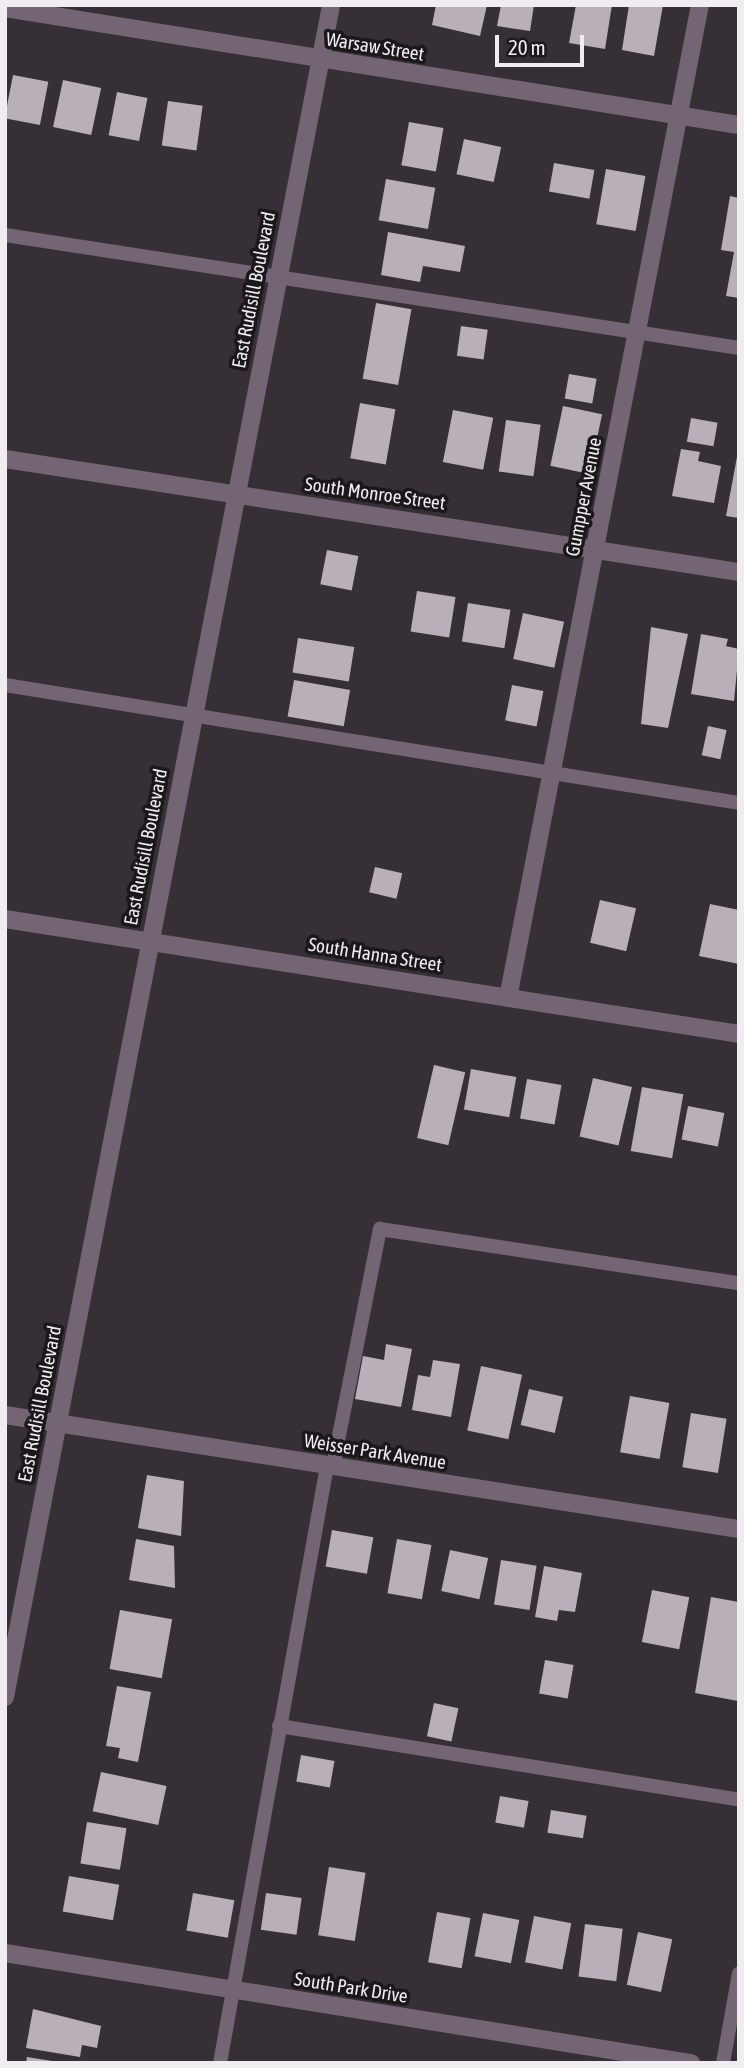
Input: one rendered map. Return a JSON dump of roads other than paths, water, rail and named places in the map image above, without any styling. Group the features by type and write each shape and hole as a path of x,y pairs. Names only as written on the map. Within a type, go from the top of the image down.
{"street":[{"name":"East Rudisill Boulevard","path":"5,1697 331,5"},
{"name":"Gumpper Avenue","path":"508,998 700,5"},
{"name":"Warsaw Street","path":"5,8 739,125"},
{"name":"South Monroe Street","path":"5,459 739,572"},
{"name":"South Hanna Street","path":"5,919 739,1034"},
{"name":"Weisser Park Avenue","path":"5,1415 739,1529"},
{"name":"South Park Drive","path":"5,1953 691,2063"}],"lane":[{"path":"5,235 739,348"},
{"path":"5,685 739,803"},
{"path":"220,2063 279,1726 380,1229 739,1283"},
{"path":"279,1726 739,1800"},
{"path":"723,2063 739,1973"}]}
